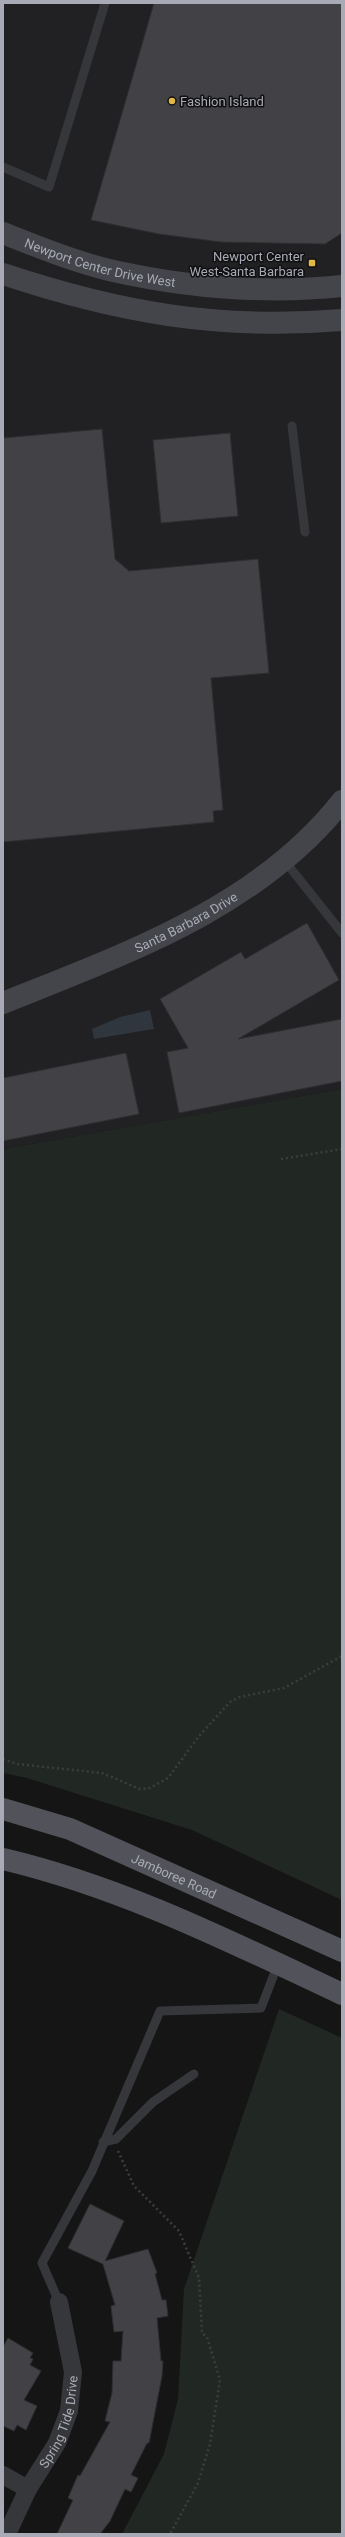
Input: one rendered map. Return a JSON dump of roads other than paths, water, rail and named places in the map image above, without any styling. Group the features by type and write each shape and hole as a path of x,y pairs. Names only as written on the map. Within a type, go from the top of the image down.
{"main road":[{"name":"Newport Center Drive West","path":"3,233 108,270 159,280 250,289 342,286"},
{"path":"3,274 67,295 146,313 232,323 302,324 342,320"},
{"name":"Santa Barbara Drive","path":"3,1002 169,933 232,898 284,860 326,822 342,801"},
{"name":"Jamboree Road","path":"3,1809 70,1830 342,1951"},
{"path":"3,1859 52,1870 158,1908 342,1994"}],"street":[{"name":"Spring Tide Drive","path":"7,2534 28,2489 57,2443 69,2411 73,2372 59,2302"},
{"path":"3,2474 28,2489"}],"lane":[{"path":"3,167 49,187 105,3"},
{"path":"292,426 305,532"},
{"path":"284,860 342,933"},
{"path":"59,2302 42,2263 90,2175 102,2142 160,2011 261,2008 278,1964"},
{"path":"102,2142 116,2139 153,2102 194,2074"}],"place":[{"name":"Fashion Island","path":"172,101"},
{"name":"Newport Center West-Santa Barbara","path":"312,263"}]}
